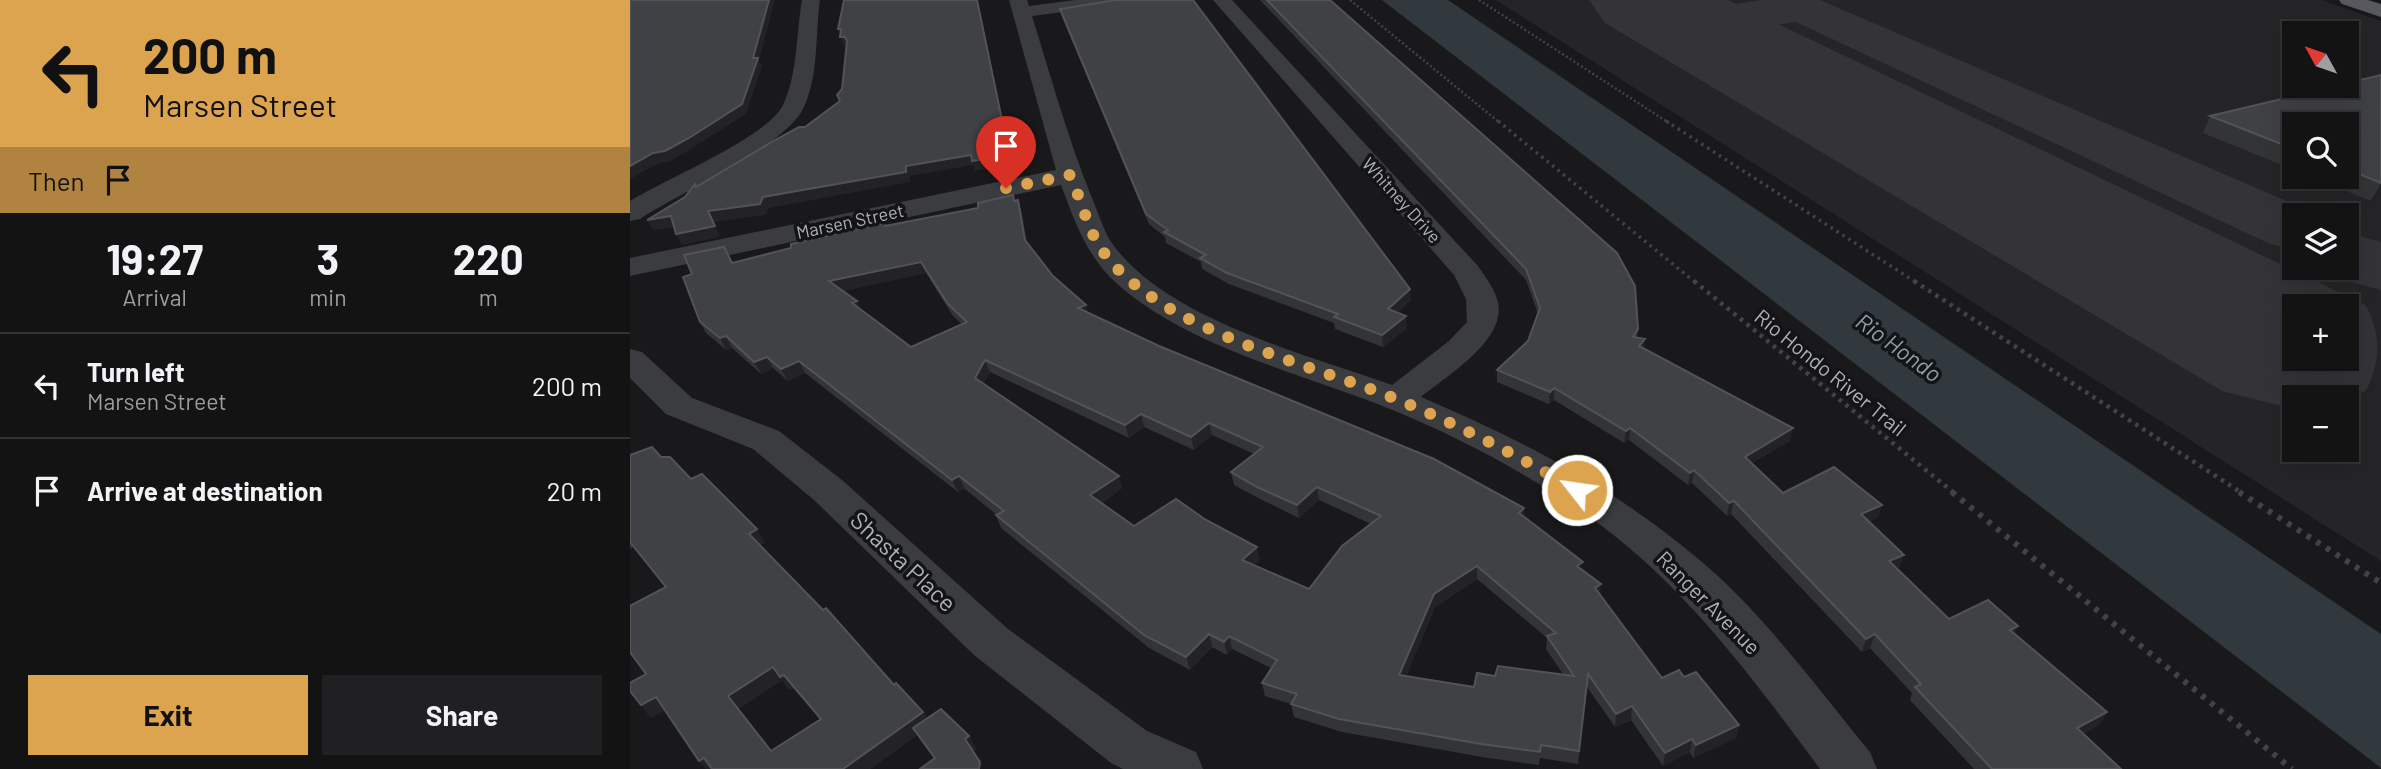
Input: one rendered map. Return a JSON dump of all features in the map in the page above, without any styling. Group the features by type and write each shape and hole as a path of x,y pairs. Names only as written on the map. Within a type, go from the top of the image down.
{"main road":[{"path":"2349,0 2381,11"}],"street":[{"path":"630,213 767,134 791,113 804,69 804,39 811,0"},
{"path":"1019,6 1119,0"},
{"name":"Whitney Drive","path":"1222,0 1467,272 1482,299 1483,324 1461,348 1396,399"},
{"name":"Ranger Avenue","path":"1019,6 1070,175 1097,243 1121,270 1152,297 1198,325 1396,399 1507,449 1600,504 1683,570 1760,652 1851,769"},
{"name":"Marsen Street","path":"630,267 1070,175"},
{"name":"Shasta Place","path":"630,359 679,406 766,440 828,490 1119,758 1177,769"}],"path":[{"name":"Rio Hondo River Trail","path":"1350,0 2292,769"},
{"path":"1479,0 2381,583"}],"shaded area":[{"path":"1496,0 2322,0 2381,21 2381,561"}],"water":[{"name":"Rio Hondo","path":"1382,0 1448,0 2381,634 2381,768"}],"building":[{"path":"630,0 769,0 753,58 758,58 742,104 689,138 630,166"},
{"path":"844,0 977,0 1008,149 1001,150 1003,156 972,161 971,155 906,166 906,172 763,197 760,204 708,211 715,226 676,234 671,216 647,220 685,197 695,184 696,187 775,140 799,127 805,127 840,101 837,95 842,89 847,41 845,37 840,37 841,29 838,29"},
{"path":"1116,0 1193,0 1410,289 1388,309 1406,316 1382,335 1334,317 1338,314 1227,273 1200,258 1206,255 1164,232 1168,230 1146,214 1060,9"},
{"path":"1267,0 1330,0 1617,253 1635,286 1638,329 1633,337 1645,339 1639,346 1793,428 1745,457 1783,493 1834,467 1882,505 1861,514 1904,555 1889,561 1949,619 1988,600 2018,626 2010,630 2107,712 2077,728 2121,769 1992,769 1915,687 1921,684 1875,634 1866,639 1734,501 1729,503 1694,470 1690,473 1630,428 1626,431 1554,388 1550,392 1497,370 1528,341 1540,308 1526,269"},
{"path":"2381,75 2381,183 2359,174 2359,112 2282,112 2282,144 2210,116 2286,98 2359,98 2359,80"},
{"path":"1013,195 1014,201 1018,200 1025,240 1053,276 1086,305 1078,308 1159,346 1434,459 1524,508 1519,513 1583,562 1577,566 1601,584 1595,588 1662,678 1679,670 1684,677 1696,672 1739,725 1696,745 1692,739 1665,753 1632,706 1616,714 1588,674 1579,751 1541,745 1540,752 1481,744 1339,719 1291,704 1297,694 1262,683 1277,660 1229,636 1224,642 1209,634 1186,657 1144,635 996,515 1004,511 959,476 952,480 799,361 781,369 767,357 754,362 726,336 720,338 700,322 683,277 692,274 684,255 724,247 732,263 791,248 791,244 885,223 885,226 978,208 978,203","holes":["921,262 948,304 967,322 911,347 852,303 857,301 829,281","985,360 1125,425 1141,414 1191,437 1209,423 1263,447 1231,472 1257,487 1297,505 1317,487 1381,516 1342,546 1309,589 1242,560 1257,547 1206,520 1176,499 1134,526 1090,495 1119,476 975,378","1477,566 1556,633 1547,636 1574,676 1498,666 1495,676 1477,673 1474,687 1399,675 1434,594"]},
{"path":"652,447 661,457 670,457 691,479 702,474 757,529 749,534 823,610 826,608 894,685 896,683 923,712 843,769 712,769 704,758 699,761 656,697 641,705 630,691 630,683 646,674 630,652 630,606 666,587 630,542 630,455","holes":["773,667 780,677 784,675 821,719 771,751 728,696"]},
{"path":"941,709 969,736 965,739 980,762 979,769 920,769 935,758 913,728"}],"taxiway":[{"path":"1784,0 2282,224"},
{"path":"1688,24 1801,8"},
{"path":"2359,258 2381,268"}],"runway":[{"path":"1643,0 2282,342"}],"route":[{"path":"1006,188 1070,175 1097,243 1121,270 1152,297 1198,325 1396,399 1507,449 1577,490"}]}
